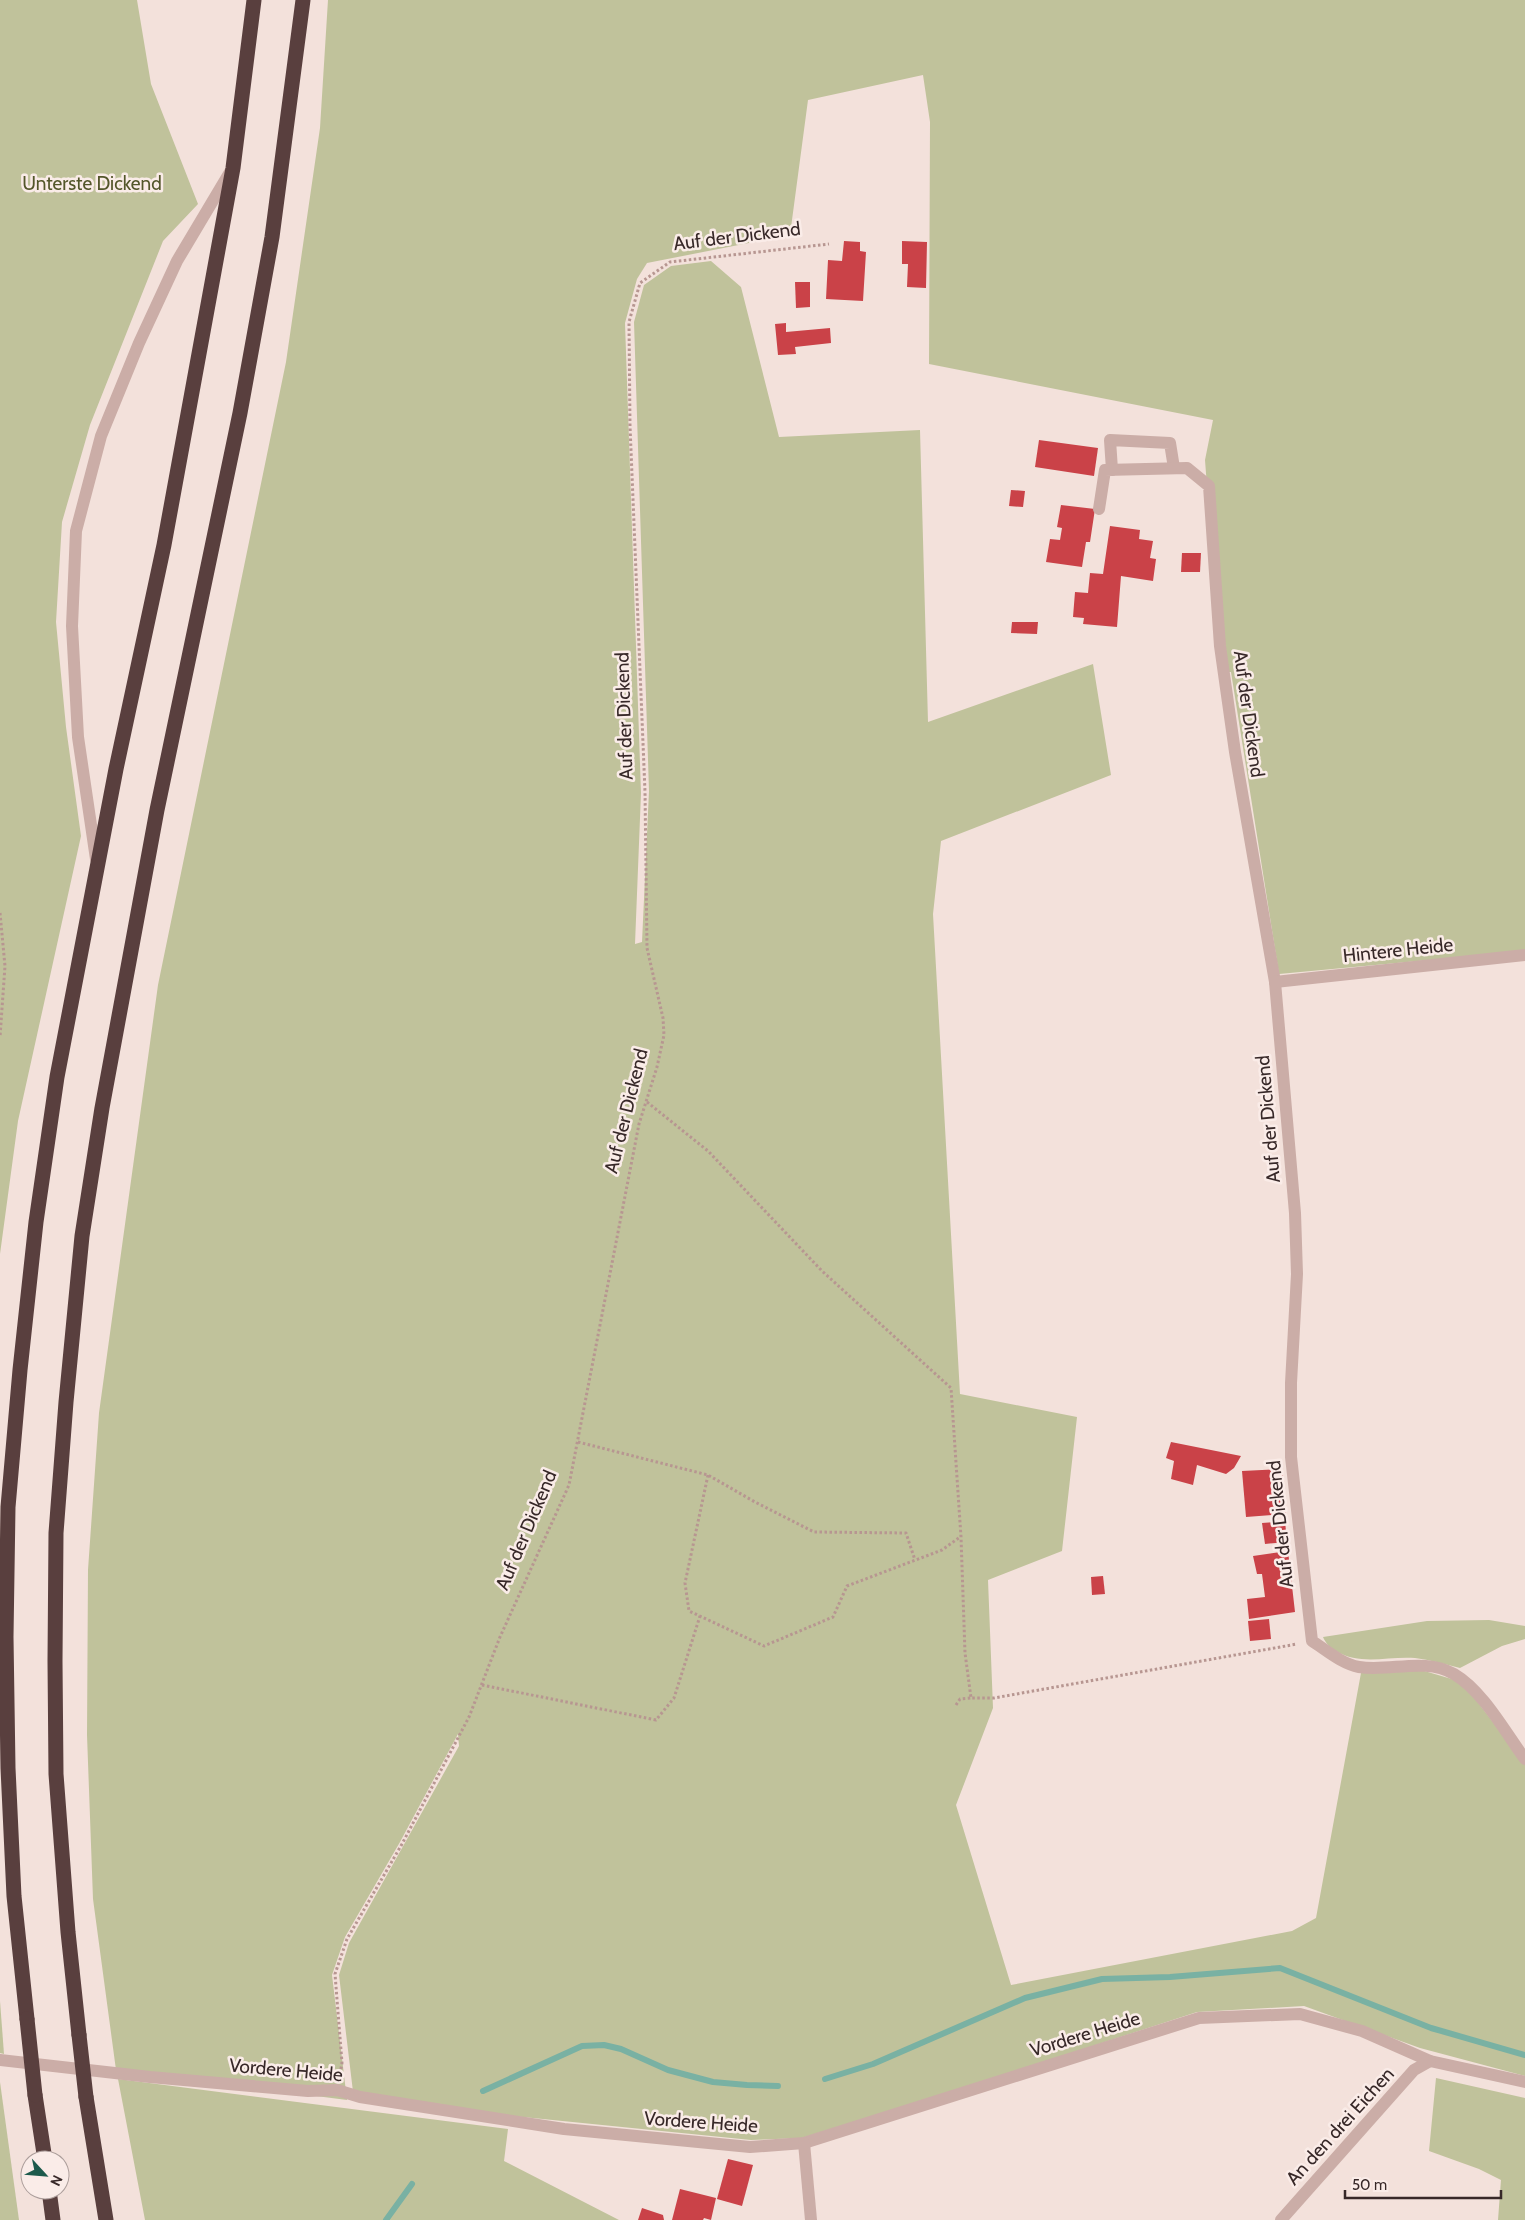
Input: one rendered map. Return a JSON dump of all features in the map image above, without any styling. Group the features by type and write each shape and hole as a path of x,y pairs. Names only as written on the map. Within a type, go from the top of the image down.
{"highway":[{"path":"44,2150 14,1896 8,1768 6,1638 8,1507 20,1370 36,1222 57,1077 97,864 164,544 233,168 254,0"},
{"path":"106,2220 86,2097 79,2035 68,1932 56,1774 56,1533 66,1402 82,1236 102,1108 155,820 240,413 270,246 304,0"},
{"path":"50,2200 53,2220"}],"street":[{"path":"97,864 78,737 72,626 76,532 101,436 139,343 177,261 233,168"},
{"path":"1099,509 1105,470 1112,470 1110,440 1170,443 1174,468"},
{"name":"Auf der Dickend","path":"1112,470 1187,468 1209,486 1220,646 1235,752 1275,982 1296,1240 1297,1274 1291,1383 1291,1456 1312,1641"},
{"name":"Hintere Heide","path":"1275,982 1525,956"},
{"path":"1312,1641 1344,1661 1359,1667 1425,1666 1453,1674 1469,1685 1482,1700 1525,1759"},
{"name":"Vordere Heide","path":"0,2060 150,2077 308,2091 337,2090 360,2097 564,2129 750,2148 804,2143 1199,2018 1300,2014 1362,2031 1430,2061 1525,2082"},
{"name":"An den drei Eichen","path":"1281,2220 1414,2070 1430,2061"},
{"path":"804,2143 811,2220"}],"path":[{"name":"Auf der Dickend","path":"337,2090 342,2063 335,1974 347,1939 402,1844 465,1726 500,1638 569,1485 639,1124 647,1102 664,1035 663,1018 647,948 646,792 630,426 629,322 640,283 670,262 830,244"},
{"path":"0,913 6,966 0,1037"},
{"path":"647,1102 708,1151 822,1271 951,1388 961,1537 965,1653 971,1698"},
{"path":"578,1442 708,1475 755,1502 814,1532 906,1534 915,1560"},
{"path":"708,1475 686,1583 689,1611 764,1646 833,1617 846,1586 942,1550 961,1537"},
{"path":"482,1684 656,1720 674,1698 700,1616"},
{"path":"956,1705 960,1699 994,1698 1312,1641"}],"green space":[{"name":"Unterste Dickend","path":"0,0 137,0 151,84 198,204 163,241 90,425 62,522 56,622 66,727 81,836 18,1121 0,1254"},
{"path":"328,0 1525,0 1525,951 1279,974 1231,672 1221,672 1205,460 1213,420 929,364 930,122 923,75 808,100 790,235 647,263 637,279 625,323 641,793 635,944 642,942 649,791 634,322 644,285 671,266 711,261 741,287 779,437 920,430 928,722 1093,664 1111,775 941,841 933,914 960,1394 1077,1417 1062,1551 988,1580 993,1708 956,1805 1011,1985 1292,1931 1316,1918 1361,1673 1421,1670 1455,1680 1470,1692 1525,1764 1525,2076 1420,2048 1304,2006 1197,2012 802,2138 751,2140 354,2100 339,1975 349,1943 459,1746 458,1734 400,1842 345,1937 332,1975 347,2100 116,2070 93,1899 87,1735 88,1570 99,1413 158,985 286,362 320,128"},
{"path":"1489,1620 1525,1626 1525,1639 1502,1646 1460,1668 1415,1658 1365,1659 1345,1656 1328,1645 1323,1637 1427,1621"},
{"path":"0,2001 4,2054 0,2053"},
{"path":"1436,2078 1525,2098 1525,2220 1498,2220 1501,2180 1479,2169 1429,2151"},
{"path":"118,2079 508,2129 504,2161 619,2220 145,2220"},
{"path":"0,2082 19,2220 0,2220"}],"building":[{"path":"844,241 860,242 860,251 866,252 863,301 826,299 828,260 842,261"},
{"path":"902,241 927,242 926,288 907,287 908,264 902,264"},
{"path":"795,282 810,282 810,307 796,308"},
{"path":"786,323 786,332 830,328 831,343 795,347 796,354 778,355 775,324"},
{"path":"1039,440 1098,448 1094,476 1035,467"},
{"path":"1011,490 1025,491 1023,507 1009,506"},
{"path":"1061,505 1095,509 1090,542 1086,542 1082,567 1046,562 1050,539 1060,540 1062,528 1057,527"},
{"path":"1110,526 1140,530 1139,539 1153,541 1150,558 1156,559 1153,581 1121,576 1117,627 1083,624 1084,618 1073,617 1075,592 1088,593 1090,573 1103,574"},
{"path":"1182,553 1201,553 1200,572 1181,572"},
{"path":"1012,622 1038,622 1037,634 1011,633"},
{"path":"1171,1442 1241,1456 1234,1468 1226,1474 1197,1465 1193,1485 1171,1479 1174,1461 1166,1458"},
{"path":"1282,1469 1286,1514 1246,1517 1242,1471"},
{"path":"1285,1521 1287,1542 1265,1544 1262,1523"},
{"path":"1288,1551 1295,1612 1249,1619 1247,1599 1265,1597 1262,1574 1257,1574 1253,1556"},
{"path":"1103,1576 1105,1594 1092,1595 1091,1577"},
{"path":"1269,1619 1271,1639 1250,1641 1248,1621"},
{"path":"728,2159 753,2165 742,2206 717,2199"},
{"path":"680,2189 716,2198 711,2220 704,2218 703,2220 672,2220"},
{"path":"642,2208 663,2215 664,2220 638,2220"}],"waterway":[{"path":"825,2079 873,2064 1025,1998 1102,1979 1170,1977 1280,1968 1431,2028 1525,2055"},
{"path":"483,2091 582,2046 604,2045 621,2049 668,2070 713,2082 778,2086"},
{"path":"386,2220 412,2184"}]}
